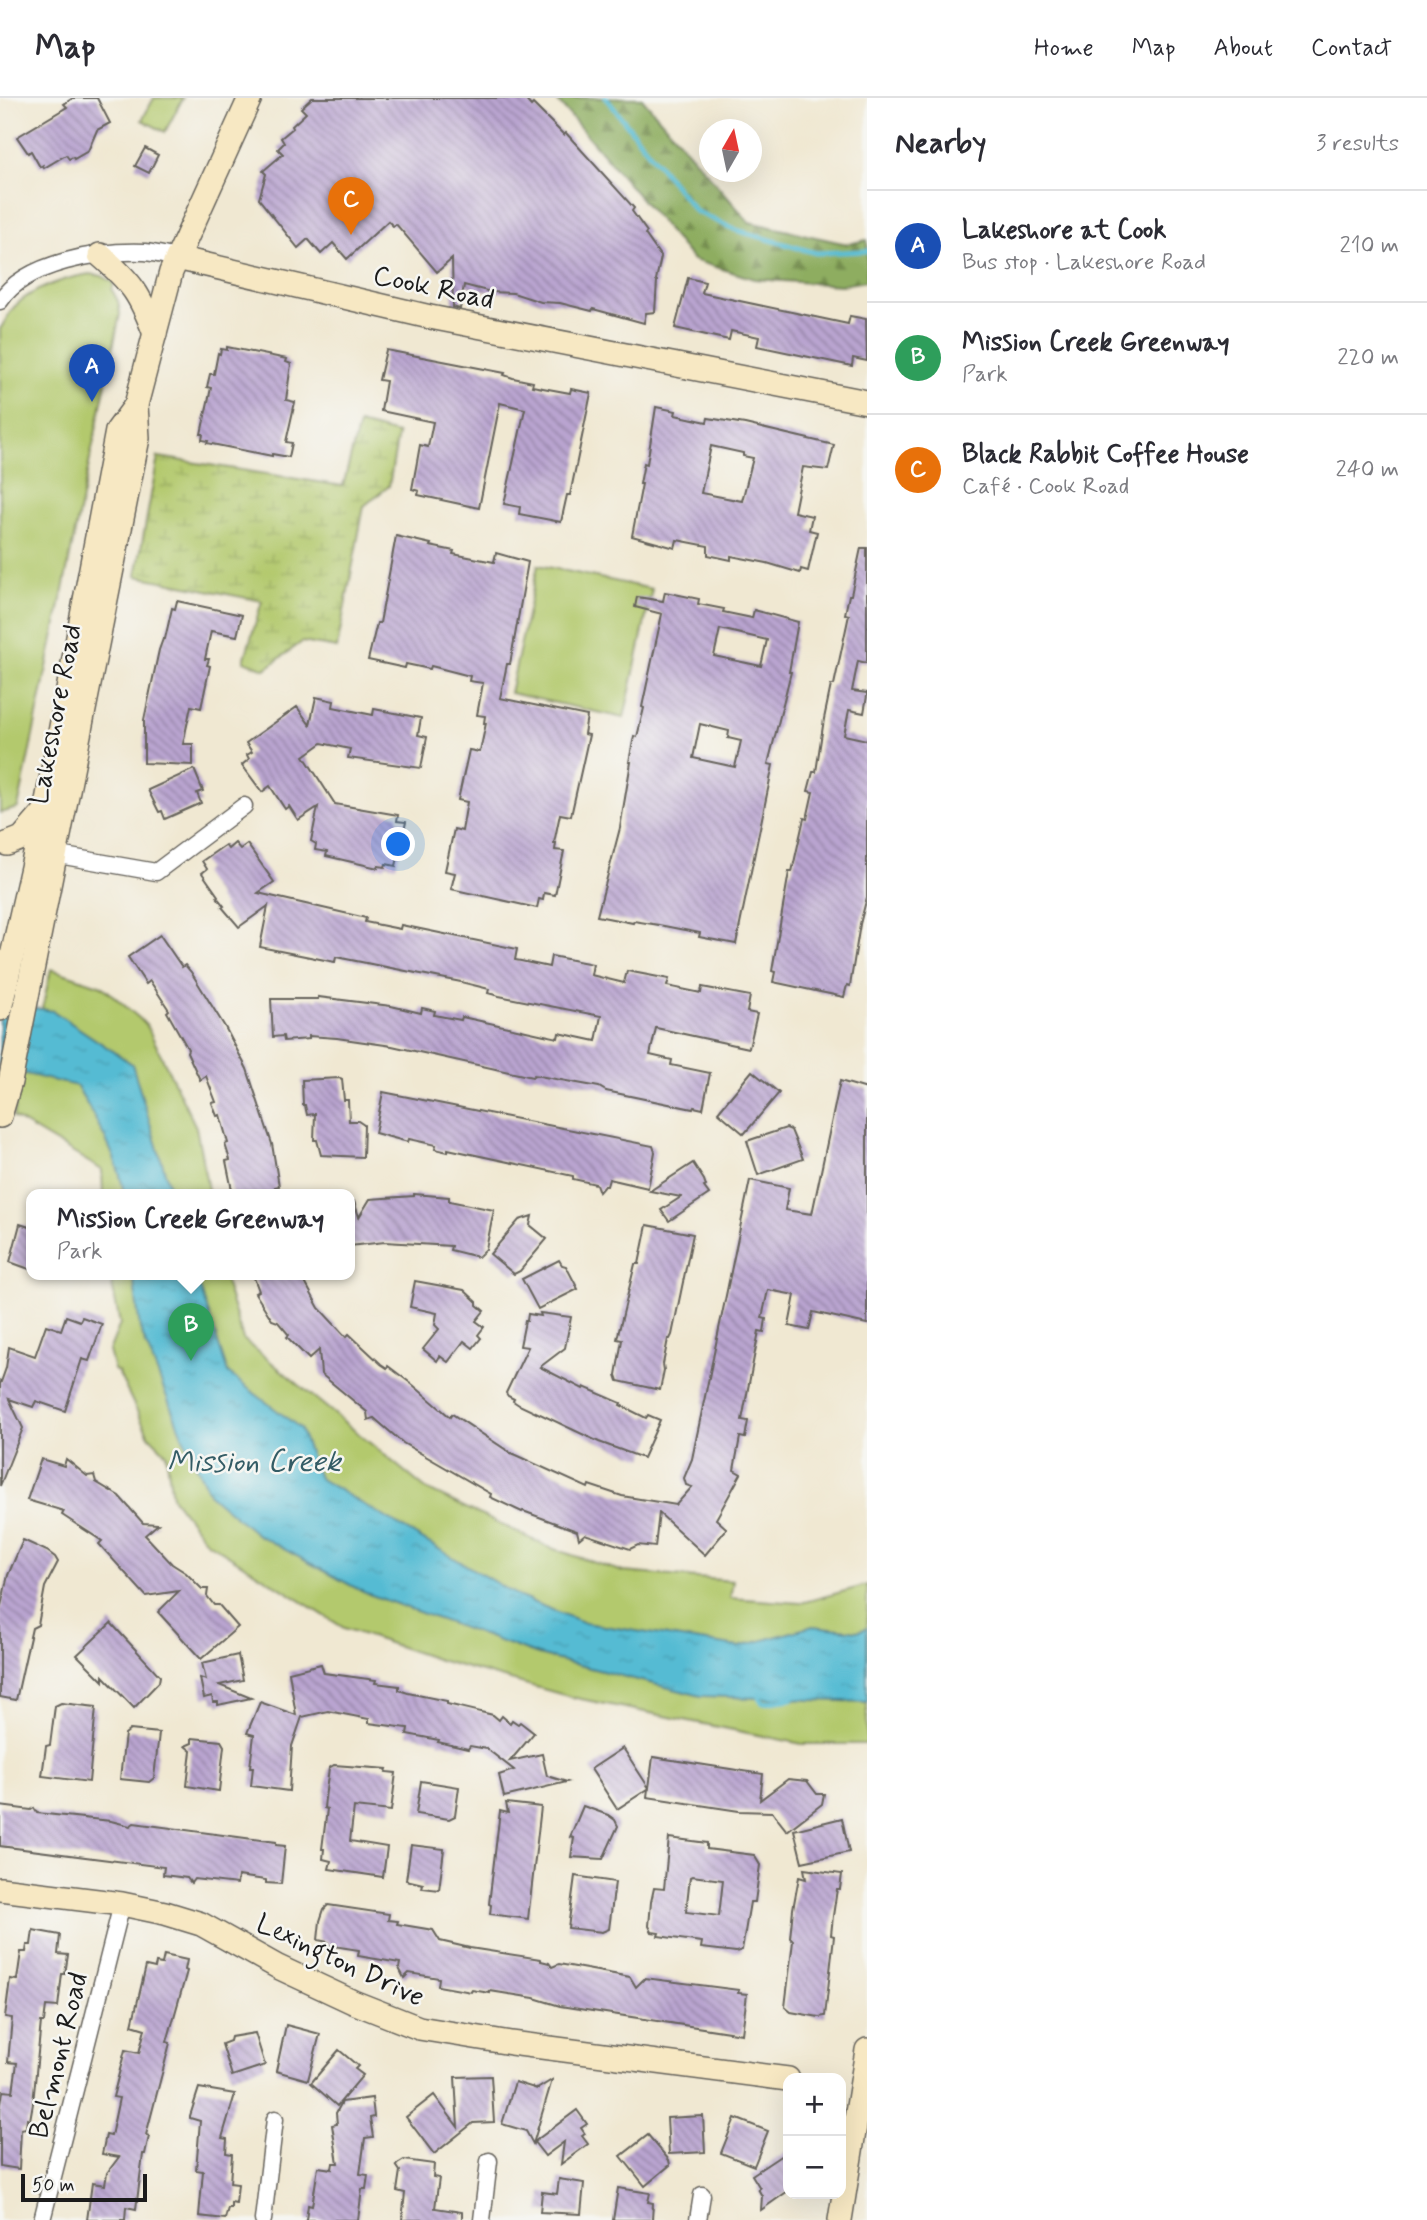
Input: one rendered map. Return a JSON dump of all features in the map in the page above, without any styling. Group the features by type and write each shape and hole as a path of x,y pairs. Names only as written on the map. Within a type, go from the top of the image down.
{"main road":[{"name":"Lakeshore Road","path":"0,1116 10,1082 31,979 45,853 78,688 117,431 136,405 177,258 250,98"},
{"path":"100,255 129,282 143,302 155,334"},
{"name":"Cook Road","path":"177,258 430,317 867,402"},
{"name":"Lakeshore Road","path":"0,1009 7,974 45,853 44,810 78,688"},
{"path":"4,843 22,838 36,824 44,810"},
{"name":"Lexington Drive","path":"0,1889 122,1904 201,1924 278,1967 353,2002 419,2028 511,2043 783,2078"},
{"path":"840,2220 857,2089 867,2050"}],"street":[{"name":"Cook Road","path":"0,301 18,282 70,260 100,255 145,253 177,258"},
{"path":"4,843 45,853 156,872 244,806"},
{"name":"Belmont Road","path":"42,2220 122,1904"},
{"path":"263,2220 275,2119"},
{"path":"482,2220 489,2161"},
{"path":"698,2220 702,2195"}],"green space":[{"path":"154,98 183,98 165,132 142,120"},
{"path":"555,98 642,98 699,164 699,182 714,182 749,222 847,244 867,240 867,281 841,285 754,279 693,260"},
{"path":"90,274 102,276 114,283 112,290 118,301 120,314 18,808 0,813 0,329 13,308 30,294 61,281"},
{"path":"359,424 398,434 389,486 364,506 337,648 302,642 265,669 244,661 262,601 136,576 158,457 343,486"},
{"path":"538,565 652,589 624,718 510,693"},
{"path":"51,969 102,986 146,1024 196,1127 208,1189 103,1189 102,1170 13,1117 24,1063 43,1005"},
{"path":"111,1280 225,1280 243,1339 426,1489 548,1547 623,1572 733,1581 730,1598 801,1603 867,1585 867,1744 802,1744 571,1697 439,1660 344,1628 206,1541 172,1497 166,1453 149,1436 118,1372 114,1370 109,1351 120,1324"}],"water":[{"path":"0,1002 53,1011 132,1064 170,1189 123,1189 112,1152 77,1086 0,1068"},
{"name":"Mission Creek","path":"134,1280 198,1280 228,1373 300,1428 319,1478 520,1597 585,1623 739,1647 813,1626 858,1631 867,1628 867,1702 701,1696 538,1655 363,1592 256,1534 210,1495 182,1435 140,1329"}],"building":[{"path":"73,98 97,98 110,123 97,130 88,151 74,159 69,159 66,155 44,168 43,165 40,167 31,151 28,153 17,137 67,107 64,104"},
{"path":"312,98 524,98 564,135 566,133 634,208 632,211 661,257 656,280 655,312 646,313 644,323 593,309 592,311 560,303 541,302 513,293 491,292 464,285 460,309 453,307 452,259 437,272 396,224 393,226 388,221 347,259 333,243 321,254 308,239 298,248 259,199 266,174 263,171 283,154 278,149 284,143 281,138 306,113 301,108"},
{"path":"145,148 158,155 149,173 135,166"},
{"path":"688,278 705,282 702,293 848,324 850,316 866,319 867,361 853,358 852,366 757,346 759,337 731,331 729,340 675,328"},
{"path":"227,347 287,359 286,362 291,364 286,400 295,402 286,442 292,443 289,457 272,456 202,440 211,388 207,387 210,374 214,374 218,353 220,354 221,349 227,350"},
{"path":"386,350 505,373 504,375 513,378 533,382 532,386 570,393 571,389 591,393 570,495 567,495 561,522 519,514 520,507 504,504 525,409 500,403 479,508 418,495 419,491 412,489 420,445 428,447 433,422 381,411 386,381 379,380"},
{"path":"656,407 676,411 675,415 707,422 708,418 745,424 834,445 828,470 803,467 794,512 812,516 809,530 817,532 808,571 801,569 800,573 767,563 708,555 708,546 677,540 675,548 632,536 644,463 647,464","holes":["711,446 743,453 743,456 753,458 742,501 701,493"]},
{"path":"396,536 454,551 453,554 494,562 496,553 528,562 510,664 507,664 500,698 587,716 584,734 589,735 571,816 560,814 554,843 555,850 564,851 555,895 544,893 537,908 451,889 455,873 445,871 454,829 462,831 467,802 458,800 469,750 480,752 486,723 485,716 477,715 483,683 469,681 470,676 431,666 430,669 406,664 405,668 368,660 377,623 380,623"},
{"path":"861,548 867,548 867,663 858,661 852,691 867,693 867,696 864,713 849,710 844,735 867,740 867,897 850,986 847,985 844,997 773,982 775,972 772,971 789,872 792,872 804,818 807,819 813,792 808,791 813,772 816,772 831,685 834,685 849,615 845,614"},
{"path":"665,592 699,599 698,604 724,609 723,612 752,618 754,610 798,622 791,672 768,764 773,765 736,944 699,937 700,933 597,916 620,828 634,736 637,737 644,708 642,707 662,614 635,607 637,597 663,601","holes":["720,629 767,640 761,666 714,656","700,724 729,731 728,738 741,741 735,767 693,758"]},
{"path":"177,601 242,615 237,636 211,631 205,659 209,659 207,665 210,666 201,708 191,706 183,744 193,744 193,765 144,763 144,720 159,650 165,639 172,608 175,609"},
{"path":"316,697 334,701 333,707 373,715 374,709 421,718 418,735 427,737 421,768 348,758 350,749 322,743 304,756 335,804 398,815 397,821 406,822 396,866 386,864 385,867 378,868 326,856 327,852 315,850 316,844 311,841 318,807 298,820 289,806 285,809 270,786 262,792 242,765 249,759 247,755 252,752 246,743 297,707 310,725"},
{"path":"194,769 203,791 197,793 201,803 165,819 148,790"},
{"path":"235,843 240,849 247,844 274,882 258,893 366,918 365,922 400,929 401,925 517,949 515,960 549,967 551,956 593,964 591,975 624,983 627,971 669,979 667,986 701,993 702,987 750,996 747,1012 757,1014 749,1048 656,1028 650,1055 672,1060 671,1065 710,1073 703,1109 693,1109 606,1091 599,1087 534,1075 532,1077 392,1046 337,1038 309,1036 309,1039 284,1041 283,1036 273,1037 271,999 318,997 391,1006 421,1013 422,1008 435,1011 434,1015 461,1020 462,1017 558,1038 559,1033 596,1041 601,1016 499,996 488,993 489,989 461,982 336,957 335,962 260,947 268,906 239,927 222,907 224,906 202,873 207,869 202,861 225,845 228,849"},
{"path":"160,935 182,967 185,965 191,972 247,1069 272,1144 279,1186 276,1189 232,1189 226,1161 230,1160 225,1144 228,1143 220,1115 217,1116 212,1103 216,1102 206,1076 200,1080 188,1049 167,1012 169,1010 150,981 146,984 128,957"},
{"path":"752,1071 779,1093 744,1134 718,1112"},
{"path":"340,1078 344,1100 348,1100 349,1121 358,1121 364,1125 363,1157 321,1155 317,1140 314,1140 315,1114 307,1115 303,1105 302,1080"},
{"path":"840,1081 867,1089 867,1324 813,1312 809,1330 789,1326 795,1295 768,1290 762,1318 766,1319 764,1332 759,1331 742,1420 748,1421 745,1438 740,1437 734,1470 741,1474 716,1519 726,1528 725,1531 705,1555 659,1513 655,1547 638,1545 630,1549 585,1534 579,1539 577,1531 522,1512 490,1497 491,1494 403,1443 374,1418 368,1420 367,1412 321,1374 319,1350 309,1359 287,1337 289,1335 278,1322 272,1320 255,1293 259,1291 255,1280 304,1280 319,1308 346,1337 349,1334 381,1364 387,1368 388,1366 413,1385 450,1417 452,1414 511,1453 588,1488 589,1485 622,1496 676,1505 692,1487 686,1485 684,1478 692,1459 750,1180 789,1188 785,1210 812,1214"},
{"path":"383,1092 653,1146 655,1152 648,1188 609,1179 607,1186 599,1192 596,1184 573,1179 573,1176 448,1149 448,1152 435,1149 436,1145 409,1139 408,1142 375,1133"},
{"path":"786,1128 791,1130 803,1159 758,1175 747,1141"},
{"path":"693,1163 709,1194 669,1221 661,1210 681,1197 650,1191"},
{"path":"449,1197 449,1201 494,1210 486,1249 478,1257 450,1250 451,1246 385,1242 355,1245 355,1204 359,1217 370,1199"},
{"path":"532,1216 530,1225 547,1239 520,1271 514,1274 490,1254 519,1220"},
{"path":"20,1224 26,1226 26,1268 10,1262"},
{"path":"647,1225 693,1234 672,1335 668,1339 660,1390 618,1381 616,1375 622,1340 617,1339 635,1264 639,1264"},
{"path":"559,1260 566,1266 578,1289 538,1309 522,1279"},
{"path":"415,1281 464,1290 477,1302 484,1311 476,1321 484,1327 478,1335 481,1338 473,1348 464,1341 448,1362 440,1356 437,1361 423,1349 439,1329 435,1325 437,1313 410,1307"},
{"path":"540,1313 571,1317 565,1348 540,1367 583,1389 584,1387 621,1403 620,1405 646,1418 648,1415 660,1420 643,1458 599,1442 519,1405 508,1396 506,1393 528,1347 520,1346 525,1321 528,1314 541,1316"},
{"path":"66,1316 80,1321 82,1317 102,1324 89,1361 82,1359 65,1411 36,1401 33,1407 9,1399 23,1428 0,1486 0,1381 6,1368 9,1347 35,1356 46,1325 61,1330"},
{"path":"41,1459 64,1466 66,1459 87,1476 94,1475 96,1482 119,1496 143,1523 158,1524 145,1535 172,1564 202,1589 208,1589 207,1596 214,1605 219,1605 238,1627 201,1659 158,1612 179,1591 146,1596 99,1544 102,1541 62,1515 64,1511 27,1500"},
{"path":"23,1540 47,1551 58,1562 45,1587 38,1625 32,1628 16,1700 0,1697 0,1610 8,1575"},
{"path":"111,1623 160,1676 159,1682 134,1708 103,1676 103,1681 77,1655"},
{"path":"238,1655 243,1680 219,1685 251,1698 218,1705 218,1702 213,1702 212,1696 204,1698 200,1678 206,1680 202,1663"},
{"path":"321,1664 324,1673 376,1680 375,1683 399,1686 399,1690 447,1701 447,1704 493,1715 499,1720 502,1716 510,1723 512,1720 518,1724 520,1722 534,1733 510,1761 542,1754 547,1776 567,1782 504,1797 499,1775 514,1770 487,1749 470,1746 468,1749 438,1742 439,1740 407,1734 408,1728 369,1723 369,1719 328,1711 302,1717 292,1746 289,1791 251,1786 253,1767 250,1767 254,1735 247,1733 260,1702 296,1715 289,1672"},
{"path":"61,1703 96,1707 89,1782 42,1776 46,1746 50,1745 55,1706"},
{"path":"130,1730 159,1733 154,1778 149,1782 120,1779 125,1734"},
{"path":"192,1738 221,1741 224,1746 219,1791 187,1786 191,1751 185,1746 192,1743"},
{"path":"623,1748 649,1788 653,1757 763,1774 760,1800 788,1779 807,1781 817,1794 824,1794 822,1804 787,1831 772,1812 739,1811 647,1797 648,1789 617,1809 591,1769"},
{"path":"334,1765 387,1769 386,1772 396,1773 391,1811 354,1807 350,1841 387,1847 383,1877 329,1869 331,1861 323,1859 327,1809 324,1808 325,1798 329,1768"},
{"path":"421,1781 459,1787 455,1816 449,1819 416,1814"},
{"path":"506,1803 541,1807 528,1919 490,1914 500,1811 508,1813"},
{"path":"0,1806 31,1810 34,1808 37,1813 111,1821 130,1826 134,1823 276,1842 276,1845 285,1846 281,1884 238,1876 237,1884 194,1879 191,1883 187,1878 163,1875 164,1867 0,1846"},
{"path":"583,1806 608,1815 618,1826 603,1859 571,1857 574,1838 570,1837"},
{"path":"842,1818 849,1852 802,1862 794,1830"},
{"path":"669,1838 707,1843 707,1849 754,1855 760,1865 755,1902 750,1902 742,1950 736,1952 701,1948 702,1942 658,1936 659,1933 652,1932 649,1926 654,1888 664,1889","holes":["690,1877 723,1880 719,1916 686,1912"]},
{"path":"411,1845 444,1849 439,1890 422,1888 423,1884 406,1880"},
{"path":"804,1869 842,1874 833,1916 831,1935 834,1936 825,2016 819,2017 791,2012 785,2007 793,1941 790,1938 793,1909 799,1877 806,1879"},
{"path":"575,1876 615,1882 609,1929 602,1932 568,1928"},
{"path":"328,1905 389,1914 388,1920 398,1921 397,1924 433,1930 440,1941 541,1959 552,1967 559,1964 630,1977 636,1987 645,1978 739,1990 738,1993 747,1994 742,2034 560,2006 534,1998 490,1991 471,1992 438,1986 439,1978 409,1973 404,1978 399,1968 400,1963 358,1956 359,1950 327,1945 328,1942 318,1940 320,1921"},
{"path":"33,1930 60,1935 58,1954 68,1955 65,1974 62,1974 58,2007 46,2006 44,2022 41,2022 33,2103 30,2120 27,2119 26,2128 21,2129 19,2169 0,2166 0,2110 3,2091 13,2092 17,2063 8,2062 12,2018 5,2017 10,1979 17,1980 21,1952 26,1952 27,1945 31,1945"},
{"path":"164,1955 187,1960 187,1971 167,2042 170,2043 146,2135 149,2136 143,2154 136,2209 126,2207 125,2220 87,2220 92,2183 105,2185 107,2173 119,2157 102,2154 106,2135 111,2136 119,2098 113,2097 125,2050 139,2053 145,2029 132,2025 146,1966 155,1968 156,1963 162,1964"},
{"path":"286,2025 320,2034 308,2080 276,2071"},
{"path":"255,2033 265,2065 232,2076 222,2044 230,2041 231,2037"},
{"path":"339,2050 358,2066 355,2069 363,2075 337,2106 311,2083"},
{"path":"491,2076 494,2122 473,2123 434,2154 406,2117 434,2095 458,2127 455,2077"},
{"path":"552,2080 533,2144 526,2131 502,2124 515,2082 537,2089"},
{"path":"199,2088 235,2094 222,2138 227,2139 226,2153 232,2154 230,2183 238,2184 236,2203 231,2202 225,2219 199,2216 203,2171 196,2170 200,2121 190,2116"},
{"path":"372,2098 374,2117 370,2118 373,2137 365,2138 360,2174 368,2175 366,2189 362,2189 358,2220 306,2220 308,2205 312,2206 318,2167 332,2169 333,2163 338,2163 332,2125 337,2124 336,2113 342,2102"},
{"path":"577,2110 587,2124 581,2128 585,2134 582,2136 588,2144 561,2164 564,2142 545,2156 534,2142"},
{"path":"703,2116 705,2152 669,2154 667,2118"},
{"path":"735,2118 768,2131 754,2166 721,2153"},
{"path":"648,2135 669,2160 670,2165 645,2186 621,2156"},
{"path":"783,2154 783,2195 761,2210 760,2188 752,2175"},
{"path":"404,2160 434,2164 433,2177 439,2178 435,2208 462,2212 462,2220 402,2220 405,2193 397,2191 400,2171 396,2165"},
{"path":"559,2179 584,2183 581,2214 540,2212 542,2192 557,2194"},
{"path":"618,2188 650,2193 648,2202 653,2203 652,2220 613,2220"}],"waterway":[{"path":"606,98 695,211 736,230 816,253 867,251"},
{"path":"757,1694 763,1703 791,1699"}],"place":[{"name":"Black Rabbit Coffee House","path":"351,235"},
{"name":"Lakeshore at Cook","path":"92,402"},
{"name":"Mission Creek Greenway","path":"191,1361"}]}
